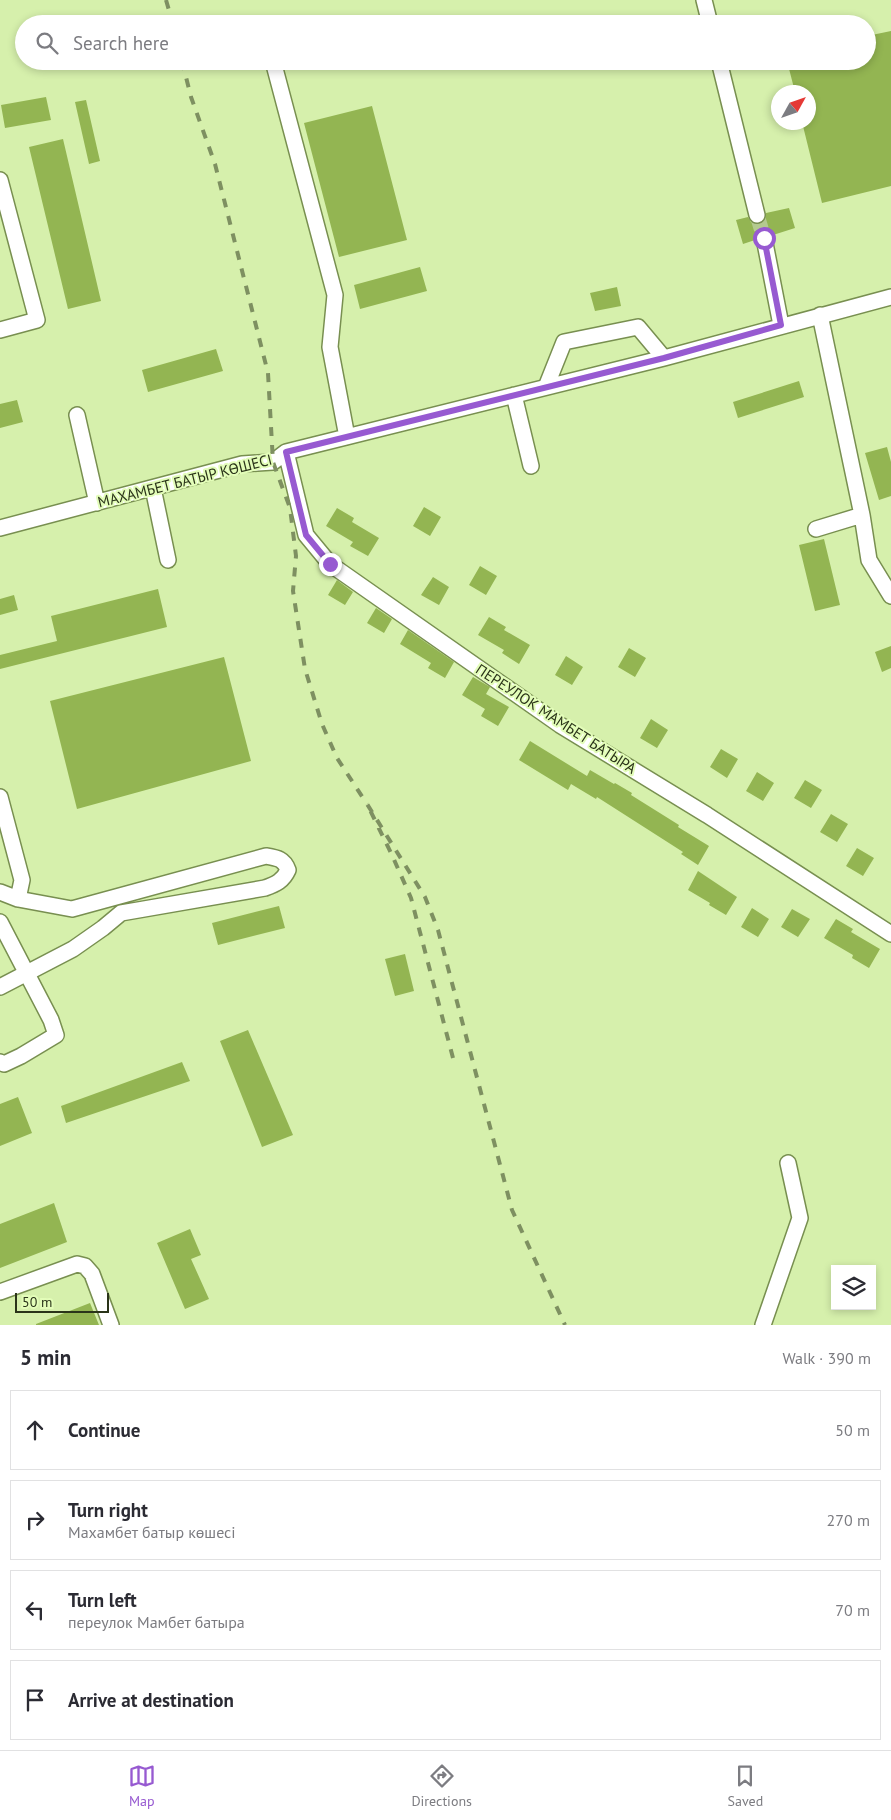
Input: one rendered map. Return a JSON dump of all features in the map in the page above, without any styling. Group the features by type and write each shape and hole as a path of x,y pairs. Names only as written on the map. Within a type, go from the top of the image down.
{"street":[{"path":"704,0 708,15"},
{"path":"275,70 334,295 330,348 347,437"},
{"path":"721,70 757,215"},
{"path":"0,180 37,320 0,330"},
{"path":"764,238 781,325"},
{"name":"МАХАМБЕТ БАТЫР КӨШЕСІ","path":"0,528 242,464 273,462 286,452 664,358 781,325 891,297"},
{"path":"820,315 862,515 869,560 891,596"},
{"path":"546,387 564,342 638,327 664,358"},
{"path":"514,396 531,466"},
{"path":"77,415 97,503"},
{"name":"ПЕРЕУЛОК МАМБЕТ БАТЫРА","path":"286,452 306,535 330,564 560,725 707,815 891,934"},
{"path":"153,488 168,560"},
{"path":"816,529 862,515"},
{"path":"0,797 22,880 18,899"},
{"path":"0,892 18,899 72,909 266,856 280,858 286,864 288,870 284,878 279,882 265,888 121,912 74,949 0,987"},
{"path":"0,922 51,1020 56,1035 21,1056 4,1064 0,1062"},
{"path":"764,1325 800,1218 788,1162"},
{"path":"0,1292 77,1264 85,1266 92,1274 111,1325"}],"building":[{"path":"891,31 891,186 822,203 804,130 816,130 816,85 793,85 789,70 876,70 876,34"},
{"path":"46,97 51,120 5,128 1,105"},
{"path":"86,100 100,161 89,164 75,102"},
{"path":"372,106 407,240 339,257 304,123"},
{"path":"63,139 101,301 68,309 29,147"},
{"path":"789,208 795,228 773,235 767,229 762,229 755,235 755,240 743,244 736,220 748,217 751,222 759,224 764,221 766,213"},
{"path":"420,267 427,291 360,309 354,285"},
{"path":"617,287 621,306 595,311 590,293"},
{"path":"216,349 223,371 148,392 142,370"},
{"path":"799,381 804,397 738,418 733,402"},
{"path":"17,400 23,422 0,428 0,404"},
{"path":"887,447 891,462 891,496 879,500 865,453"},
{"path":"424,507 441,517 430,536 413,526"},
{"path":"337,508 354,518 352,522 379,538 368,556 350,546 353,542 326,526"},
{"path":"824,539 840,605 815,611 799,545"},
{"path":"480,566 497,576 486,595 469,585"},
{"path":"433,577 449,587 439,605 421,595"},
{"path":"337,580 353,592 345,605 328,595"},
{"path":"158,589 167,627 0,669 0,655 57,641 51,616"},
{"path":"14,595 18,610 0,615 0,599"},
{"path":"376,608 392,619 384,633 367,623"},
{"path":"489,617 506,627 504,630 530,645 519,664 502,653 504,650 478,635"},
{"path":"408,630 454,662 445,678 428,668 431,663 400,644"},
{"path":"891,646 891,668 882,672 875,652"},
{"path":"629,648 646,658 635,677 618,667"},
{"path":"566,656 583,667 572,685 555,675"},
{"path":"224,657 251,761 77,809 50,701"},
{"path":"473,677 490,687 486,694 509,707 498,726 481,716 485,709 462,695"},
{"path":"651,719 668,730 657,748 640,738"},
{"path":"530,741 587,776 590,770 615,783 709,846 698,865 681,854 683,852 597,797 596,799 571,784 568,790 519,760"},
{"path":"721,749 738,759 727,778 710,767"},
{"path":"757,772 774,783 763,801 746,791"},
{"path":"805,780 822,790 811,808 794,798"},
{"path":"831,814 848,824 837,842 820,832"},
{"path":"857,848 874,858 863,876 846,866"},
{"path":"698,871 737,897 726,915 688,890"},
{"path":"279,906 285,928 218,945 212,923"},
{"path":"752,908 769,919 758,937 741,927"},
{"path":"792,909 810,919 798,937 781,927"},
{"path":"836,919 853,929 851,932 880,949 869,968 852,958 853,955 824,938"},
{"path":"405,954 414,991 395,996 385,959"},
{"path":"248,1030 293,1135 262,1147 220,1041"},
{"path":"182,1062 190,1081 66,1123 61,1106"},
{"path":"18,1097 32,1133 0,1146 0,1104"},
{"path":"54,1203 67,1242 0,1268 0,1224"},
{"path":"190,1229 201,1255 191,1259 209,1299 185,1309 157,1243"},
{"path":"90,1303 99,1325 36,1325 36,1324"}],"tunnel":[{"path":"757,215 764,238"}],"railway":[{"path":"166,0 170,15"},
{"path":"184,70 191,97 215,164 268,373 273,462 290,508 296,556 293,591 305,669 322,724 337,758 367,804"},
{"path":"453,1058 411,898 367,804 425,897 438,930 512,1210 565,1325"}],"route":[{"path":"330,564 306,535 286,452 664,358 781,325 764,238"}]}
